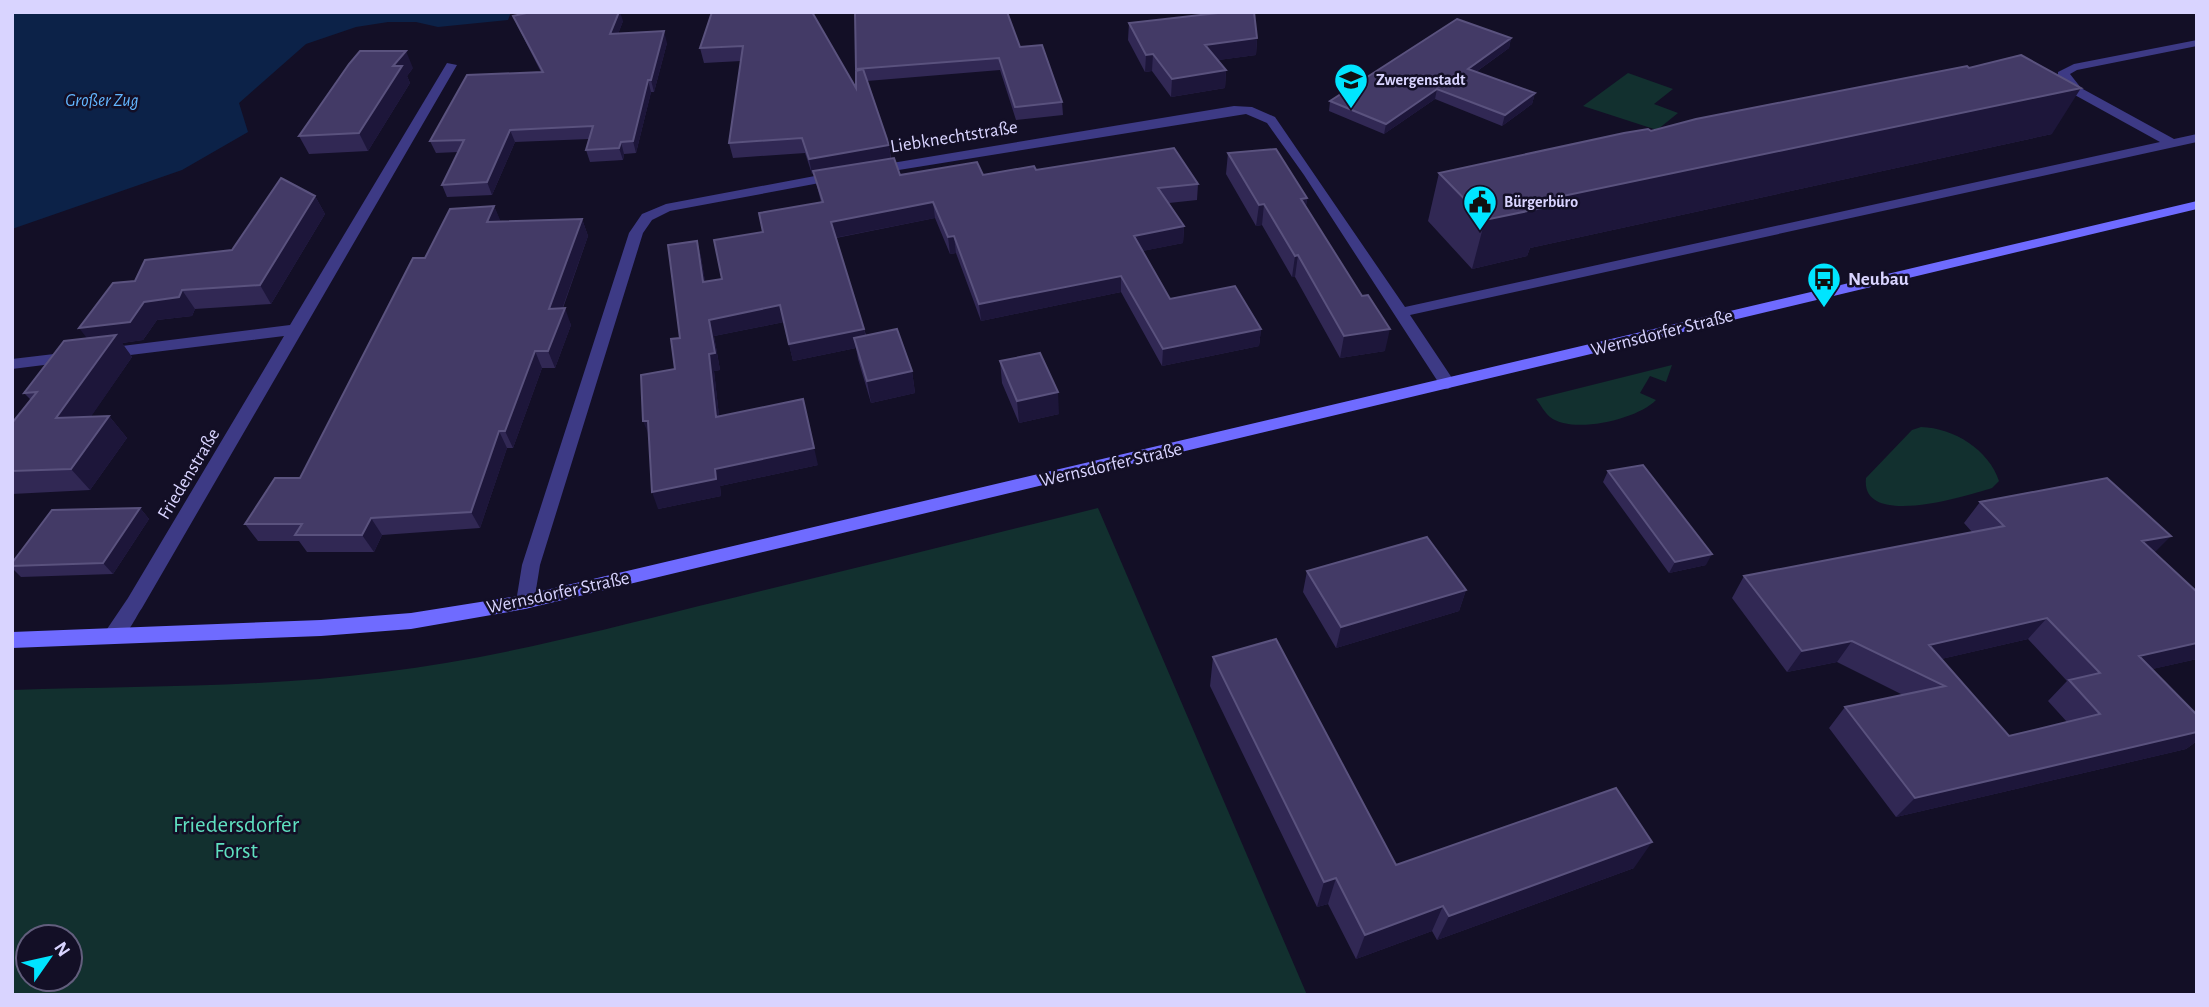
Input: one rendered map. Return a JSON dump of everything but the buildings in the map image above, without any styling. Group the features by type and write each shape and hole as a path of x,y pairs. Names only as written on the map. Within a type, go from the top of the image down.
{"main road":[{"name":"Wernsdorfer Straße","path":"12,640 321,628 411,621 525,602 2197,205"}],"street":[{"path":"2171,143 2077,91 2064,77 2064,72 2074,67 2197,43"},
{"name":"Friedenstraße","path":"112,637 135,603 298,329 451,65"},
{"name":"Liebknechtstraße","path":"525,602 531,565 636,233 647,217 678,206 856,173 1234,110 1248,110 1272,120 1310,173 1448,384"},
{"path":"1401,313 2197,138"},
{"path":"12,364 298,329"}],"green space":[{"path":"1628,73 1673,89 1654,104 1678,113 1657,130 1583,106"},
{"path":"1672,365 1666,382 1650,376 1640,393 1656,400 1635,413 1605,422 1574,425 1560,422 1550,417 1536,399"},
{"path":"1921,427 1958,436 1969,443 1987,460 1999,481 1992,488 1940,502 1897,506 1880,502 1869,494 1866,478 1912,430"},
{"name":"Friedersdorfer Forst","path":"1098,508 1307,995 12,995 12,690 198,686 338,677 424,666 582,635"}],"water":[{"name":"Großer Zug","path":"12,12 511,12 508,20 438,27 416,22 388,22 356,27 306,44 239,103 248,132 182,170 12,229"}],"place":[{"name":"Zwergenstadt","path":"1351,110"},
{"name":"Bürgerbüro","path":"1480,232"},
{"name":"Neubau","path":"1824,309"}]}
